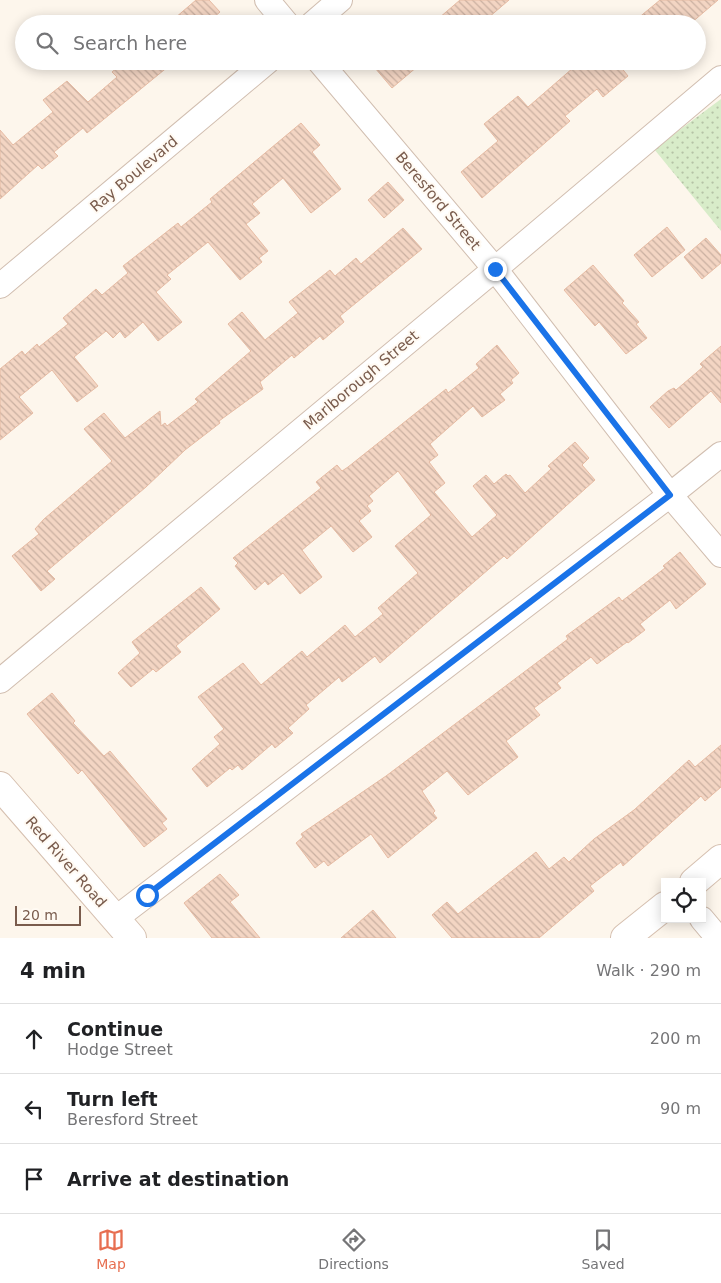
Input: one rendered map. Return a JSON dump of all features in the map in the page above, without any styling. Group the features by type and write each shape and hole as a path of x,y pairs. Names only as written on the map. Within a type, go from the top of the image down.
{"main road":[{"name":"Red River Road","path":"0,786 123,929"},
{"path":"699,878 721,859"},
{"path":"625,938 661,909"}],"street":[{"path":"267,0 280,15"},
{"path":"322,15 340,0"},
{"name":"Ray Boulevard","path":"0,286 257,70"},
{"name":"Beresford Street","path":"327,70 495,269 670,495 721,555"},
{"name":"Marlborough Street","path":"0,680 495,269 721,78"},
{"path":"123,929 721,454"},
{"path":"705,923 718,938"}],"green space":[{"path":"721,99 721,231 654,149"}],"building":[{"path":"196,0 209,0 220,12 216,15 178,15"},
{"path":"460,0 509,0 492,15 442,15"},
{"path":"660,0 718,0 700,15 642,15"},
{"path":"114,70 164,70 87,133 83,128 54,152 58,156 42,169 38,165 0,199 0,130 13,145 53,112 43,100 67,81 88,102 117,77 112,72"},
{"path":"377,70 413,70 392,88"},
{"path":"571,70 623,70 628,76 603,97 597,89 565,116 570,121 482,198 461,172 498,141 484,124 518,96 528,107"},
{"path":"301,123 320,145 312,152 341,189 311,213 283,178 252,204 260,213 246,224 268,251 259,258 262,262 240,280 208,242 167,275 171,279 156,292 182,322 158,341 143,322 125,338 120,331 113,338 106,331 74,357 98,386 77,402 52,370 19,397 33,413 0,440 0,369 22,351 25,355 37,344 39,347 68,324 63,318 96,289 102,295 128,273 123,266 178,223 181,227 212,202 210,199"},
{"path":"388,182 404,200 384,218 368,200"},
{"path":"667,227 685,250 652,277 634,255"},
{"path":"403,228 422,249 340,316 344,322 323,340 320,336 294,358 292,355 260,382 263,389 219,421 220,423 185,450 146,487 47,571 55,579 41,591 12,556 39,534 35,529 44,519 112,461 84,429 104,413 125,438 160,411 161,426 165,423 167,426 198,402 195,399 251,351 228,324 242,312 265,340 298,313 289,302 330,270 335,276 356,258 361,264"},
{"path":"706,238 721,255 721,263 702,279 684,257"},
{"path":"593,265 624,301 622,303 639,322 636,324 647,338 626,354 599,322 595,326 564,290"},
{"path":"497,345 519,373 511,380 513,383 500,394 505,400 482,417 473,406 430,444 438,455 429,462 445,483 434,492 472,537 497,515 473,486 486,475 494,484 506,474 510,475 525,493 551,469 548,466 575,442 589,458 582,465 595,480 507,559 504,556 380,663 375,656 342,682 339,677 306,705 309,709 288,728 293,733 275,748 272,744 242,770 238,765 232,770 230,768 207,787 192,769 220,744 214,737 224,729 198,697 243,663 261,685 302,651 307,657 345,625 355,637 383,614 378,608 418,573 395,546 431,515 398,471 369,496 373,501 367,506 371,511 359,521 372,537 353,552 331,526 302,550 322,577 300,594 283,573 268,585 265,581 255,590 235,566 238,563 233,558 321,488 316,482 337,465 342,471 446,389 448,393 479,368 476,364"},
{"path":"721,346 721,403 711,391 669,428 650,407 668,391 674,388 676,390 703,367 700,364"},
{"path":"680,552 706,584 676,609 670,600 640,624 645,630 628,643 597,664 591,657 557,683 561,688 534,708 540,715 506,741 518,757 468,795 447,771 422,791 435,811 433,813 437,818 388,858 371,834 328,866 324,861 315,868 296,843 303,837 301,834 386,776 568,639 566,636 619,597 622,601 665,568 663,566"},
{"path":"201,587 220,609 176,646 181,652 156,672 153,669 131,687 118,673 140,653 132,642"},
{"path":"52,693 75,721 73,723 104,756 110,751 167,819 162,823 167,829 144,847 82,770 78,774 27,714"},
{"path":"721,745 721,787 705,801 701,796 623,866 621,862 590,886 594,891 539,938 452,938 432,915 447,902 458,914 536,852 549,869 564,857 569,862 594,839 634,810 689,760 695,767"},
{"path":"220,874 239,895 230,902 260,938 212,938 184,903"},
{"path":"373,910 396,938 341,938"}],"route":[{"path":"147,895 670,495 495,269"}]}
